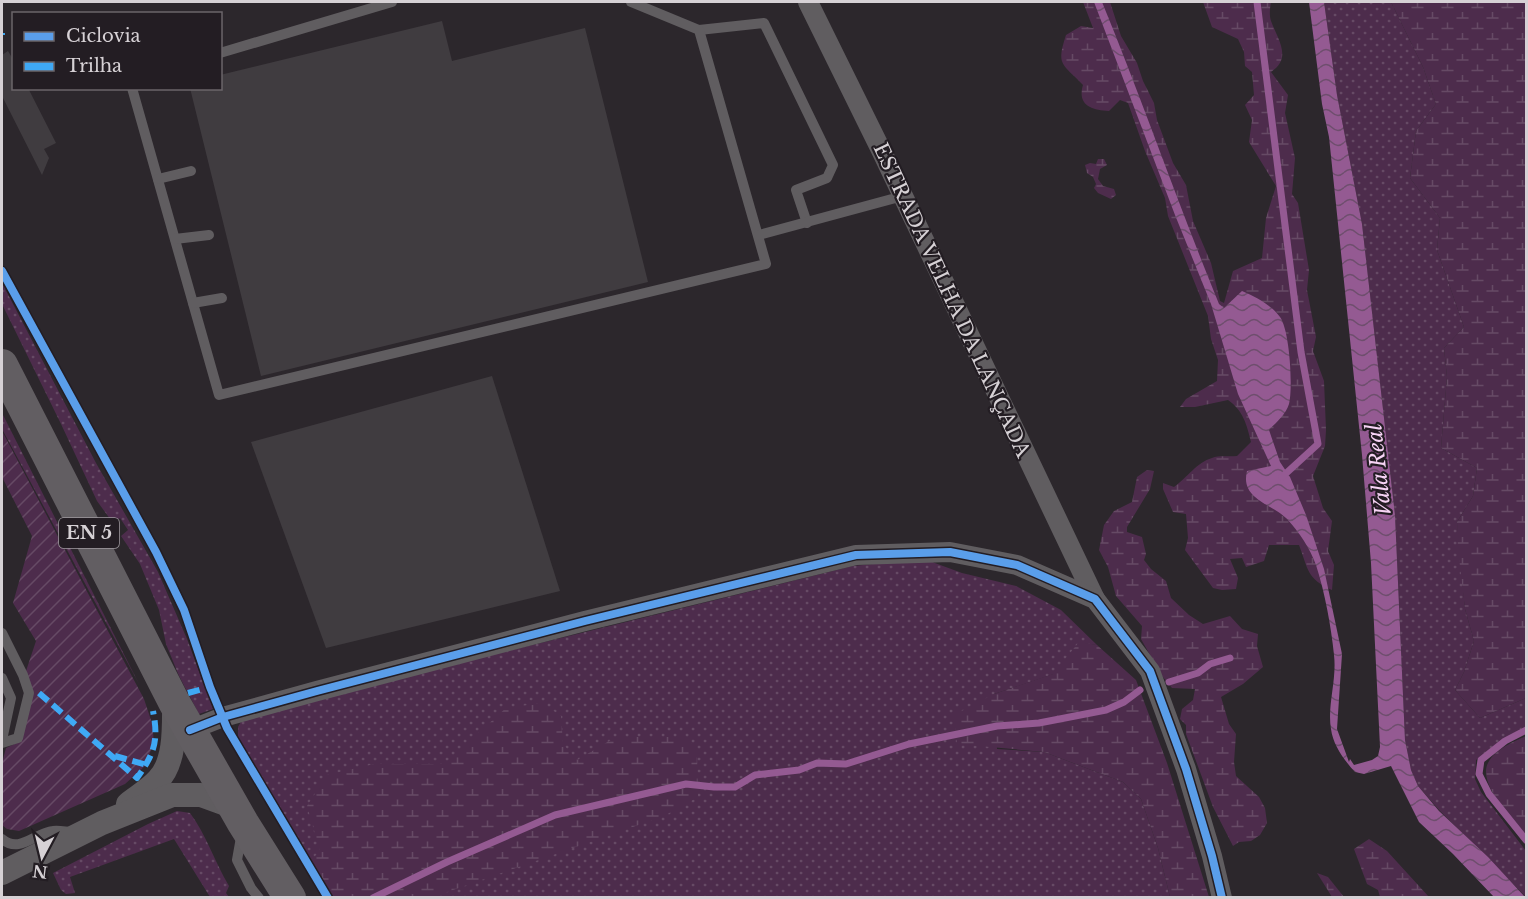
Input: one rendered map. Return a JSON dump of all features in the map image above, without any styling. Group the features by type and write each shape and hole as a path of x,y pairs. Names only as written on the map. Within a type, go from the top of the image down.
{"main road":[{"name":"EN 5","path":"2,365 174,702 239,815 290,897"}],"street":[{"name":"ESTRADA VELHA DA LANÇADA","path":"808,2 1095,599 1150,671 1186,769 1222,897"},
{"path":"190,730 223,717 328,688 596,618 856,555 950,552 1017,565 1095,599"},
{"path":"92,828 154,784 162,775 173,744 174,702"},
{"path":"2,873 92,828 179,793 201,795 239,815"}],"lane":[{"path":"222,52 392,2"},
{"path":"632,2 699,30 764,23 833,165 827,178 796,190 807,223"},
{"path":"133,90 219,395 766,264 699,30"},
{"path":"158,178 191,171"},
{"path":"759,235 903,196"},
{"path":"175,239 209,235"},
{"path":"193,303 222,298"},
{"path":"2,633 23,675 29,693 18,738 2,742 11,698 2,678"},
{"path":"239,815 237,860 251,888 259,897"},
{"path":"2,838 11,844 19,845 53,830 92,828"}],"green space":[{"path":"1083,2 1110,2 1121,36 1137,63 1154,103 1157,120 1173,163 1186,185 1193,221 1211,263 1220,301 1224,303 1233,271 1262,258 1266,218 1276,186 1249,142 1252,120 1245,105 1254,95 1252,72 1245,66 1244,52 1238,39 1212,27 1203,2 1271,2 1270,19 1282,48 1282,54 1278,66 1271,72 1288,95 1285,113 1295,158 1292,194 1298,203 1309,270 1307,290 1316,337 1313,351 1324,381 1325,446 1313,476 1323,508 1332,521 1328,551 1334,565 1332,590 1313,577 1299,545 1269,545 1264,561 1246,567 1242,558 1230,559 1238,578 1236,589 1222,590 1213,588 1185,550 1188,538 1186,514 1173,512 1163,489 1163,483 1174,487 1207,460 1221,456 1237,456 1251,442 1241,413 1228,400 1195,407 1180,407 1186,399 1217,381 1218,360 1211,339 1208,316 1168,216 1165,198 1128,103 1120,100 1109,111 1091,108 1082,97 1083,85 1066,68 1061,59 1066,35 1081,26 1093,28"},
{"path":"1324,2 1391,2 1423,67 1436,104 1416,131 1410,178 1440,218 1437,250 1464,327 1444,348 1447,377 1441,448 1477,468 1473,496 1457,522 1465,609 1474,641 1464,672 1455,690 1480,718 1526,698 1526,726 1503,739 1476,760 1475,779 1481,792 1526,851 1526,897 1439,810 1418,786 1411,770 1405,740 1395,515 1362,224 1337,95"},
{"path":"1391,2 1526,2 1526,698 1480,718 1455,690 1464,672 1474,641 1465,609 1457,522 1473,496 1477,468 1441,448 1447,377 1444,348 1464,327 1437,250 1440,218 1410,178 1416,131 1436,104 1423,67"},
{"path":"1098,159 1104,159 1107,165 1100,169 1098,179 1103,186 1114,189 1116,195 1111,199 1098,193 1094,188 1096,184 1093,177 1087,173 1085,165 1096,164"},
{"path":"2,283 96,463 158,572 187,639 213,709 199,714 179,676 166,644 159,610 140,564 121,536 128,530 120,518 113,523 97,501 2,304"},
{"path":"2,413 139,684 2,429"},
{"path":"2,431 144,699 152,723 154,742 145,766 125,784 19,831 7,829 2,825 2,763 6,748 21,741 25,674 36,641 13,603 32,536 2,477"},
{"path":"1147,470 1154,471 1150,489 1127,527 1127,532 1142,537 1146,554 1144,560 1166,581 1171,598 1189,615 1203,624 1230,616 1242,629 1258,634 1257,646 1263,667 1243,684 1221,697 1229,724 1236,734 1234,762 1236,776 1259,797 1265,808 1267,823 1260,835 1251,841 1239,842 1233,846 1213,807 1186,734 1186,725 1180,719 1182,709 1193,700 1195,689 1172,688 1162,676 1141,639 1142,626 1116,596 1108,567 1099,550 1104,525 1114,511 1132,502 1137,477"},
{"path":"924,559 962,573 1016,586 1061,610 1097,645 1079,643 1054,674 994,694 997,749 1044,752 1123,782 1141,799 1158,848 1170,897 333,897 238,737 238,727 244,716 853,566"},
{"path":"1079,642 1097,645 1136,680 1167,763 1209,897 1170,897 1158,848 1141,799 1123,782 1044,752 957,744 954,715 994,694 1053,674"},
{"path":"542,703 561,716 563,744 577,760 616,737 688,737 697,754 698,797 664,816 433,897 333,897 311,860 320,851 307,806 327,775 374,764 444,764 506,708"},
{"path":"1526,736 1526,837 1498,802 1486,772 1488,763 1495,754 1505,746"},
{"path":"177,811 190,813 196,821 229,886 226,893 229,897 210,897 174,839 70,877 75,893 66,894 61,890 53,873"},
{"path":"1369,839 1387,851 1429,897 1380,897 1378,890 1367,884 1354,849"},
{"path":"1317,873 1328,877 1344,897 1332,897"}],"water":[{"name":"Vala Real","path":"1094,2 1102,2 1219,304 1224,308 1242,291 1268,305 1280,317 1283,324 1291,373 1289,404 1286,411 1269,430 1280,462 1290,477 1306,515 1324,569 1342,654 1337,729 1349,762 1350,759 1354,765 1378,756 1380,747 1371,563 1362,455 1329,137 1322,104 1309,2 1324,2 1337,95 1362,224 1395,515 1405,740 1411,770 1418,786 1439,811 1488,857 1525,897 1494,897 1419,822 1391,766 1364,774 1355,772 1337,746 1332,735 1330,720 1334,655 1327,610 1316,565 1307,546 1287,519 1258,500 1248,488 1247,471 1271,466 1238,394 1211,304"}],"building":[{"path":"442,21 452,61 585,28 648,282 261,376 190,90 222,90 222,75"},
{"path":"8,51 12,58 12,90 29,90 56,143 44,149 49,158 42,175 2,96 2,55"},
{"path":"492,376 560,591 326,648 251,442"}],"waterway":[{"path":"1257,2 1301,352 1318,444 1282,477"},
{"path":"1169,682 1198,673 1210,664 1230,658"},
{"path":"373,898 447,862 555,815 686,784 735,787 755,775 799,770 817,763 846,764 909,744 997,726 1039,723 1106,710 1124,702 1140,690"},
{"path":"1526,730 1505,741 1481,760 1479,774 1489,794 1526,840"}],"marked path":[{"path":"188,693 210,687"},
{"path":"39,693 137,778 148,762 154,747 153,711"},
{"path":"115,756 147,765"}],"cycle path":[{"path":"2,271 156,552 184,610 210,687 227,728 328,898"},
{"path":"190,730 223,717 317,691 585,621 856,555 950,552 1017,565 1095,599 1150,671 1186,769 1222,898"}]}
